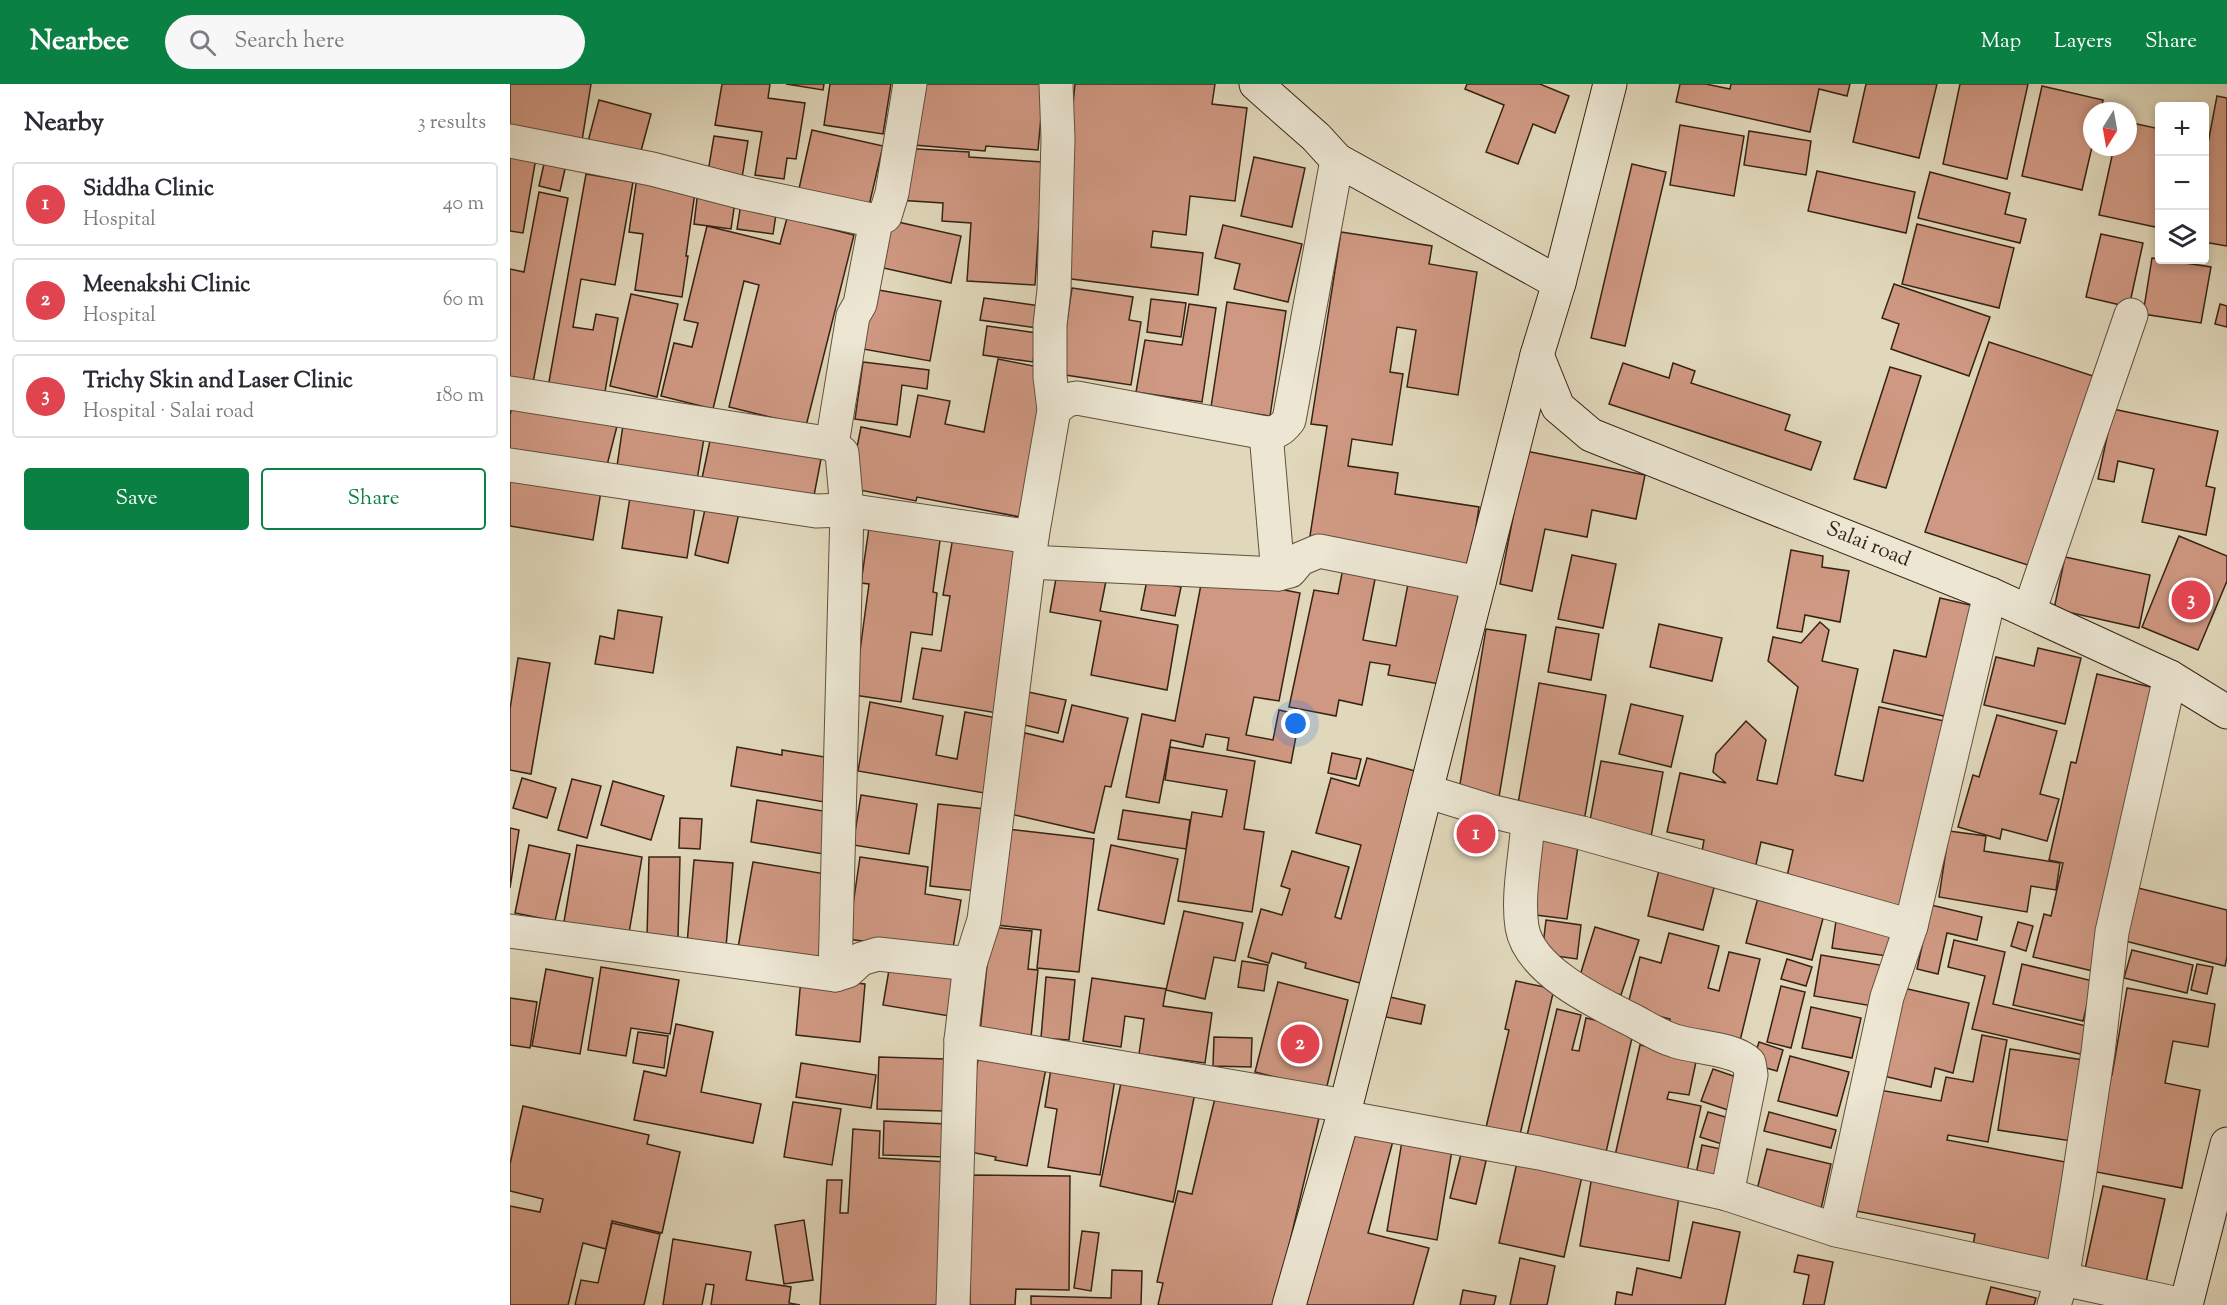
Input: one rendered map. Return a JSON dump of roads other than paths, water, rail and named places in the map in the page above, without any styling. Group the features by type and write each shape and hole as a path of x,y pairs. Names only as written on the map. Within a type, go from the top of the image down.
{"street":[{"path":"831,444 853,316 860,304 876,222 885,216 892,193 910,84"},
{"path":"954,1305 961,1040 970,964 984,920 1031,549 1054,410 1050,377 1050,325 1055,278 1058,138 1056,84"},
{"path":"1256,84 1316,137 1337,160 1559,283"},
{"path":"1289,1305 1344,1112 1537,355 1559,283 1610,84"},
{"path":"510,141 652,168 744,193 876,222"},
{"path":"1054,410 1067,400 1091,399 1266,433 1279,431 1289,420 1337,160"},
{"path":"2029,612 2130,315"},
{"name":"Salai road","path":"1537,355 1557,407 1591,435 1990,594 2170,677 2227,712"},
{"path":"510,393 831,444 844,456 847,510 835,975"},
{"path":"1266,433 1278,574"},
{"path":"510,465 816,511 847,510 1031,549 1278,574 1290,571 1300,559 1319,551 1479,583"},
{"path":"1836,1230 1887,997 1911,926 1990,594"},
{"path":"2058,1292 2098,1053 2112,932 2170,677"},
{"path":"1426,791 1528,822 1582,832 1911,926"},
{"path":"1528,822 1521,909 1522,929 1528,944 1545,965 1586,997 1674,1041 1740,1056 1749,1063 1751,1075 1727,1194"},
{"path":"510,931 835,975 848,971 861,959 878,954 970,964"},
{"path":"961,1040 1344,1112 1727,1194 1836,1230 2058,1292 2185,1305 2227,1144"}],"place":[{"name":"Trichy Skin and Laser Clinic","path":"2191,600"},
{"name":"Siddha Clinic","path":"1476,834"},
{"name":"Meenakshi Clinic","path":"1300,1044"}]}
